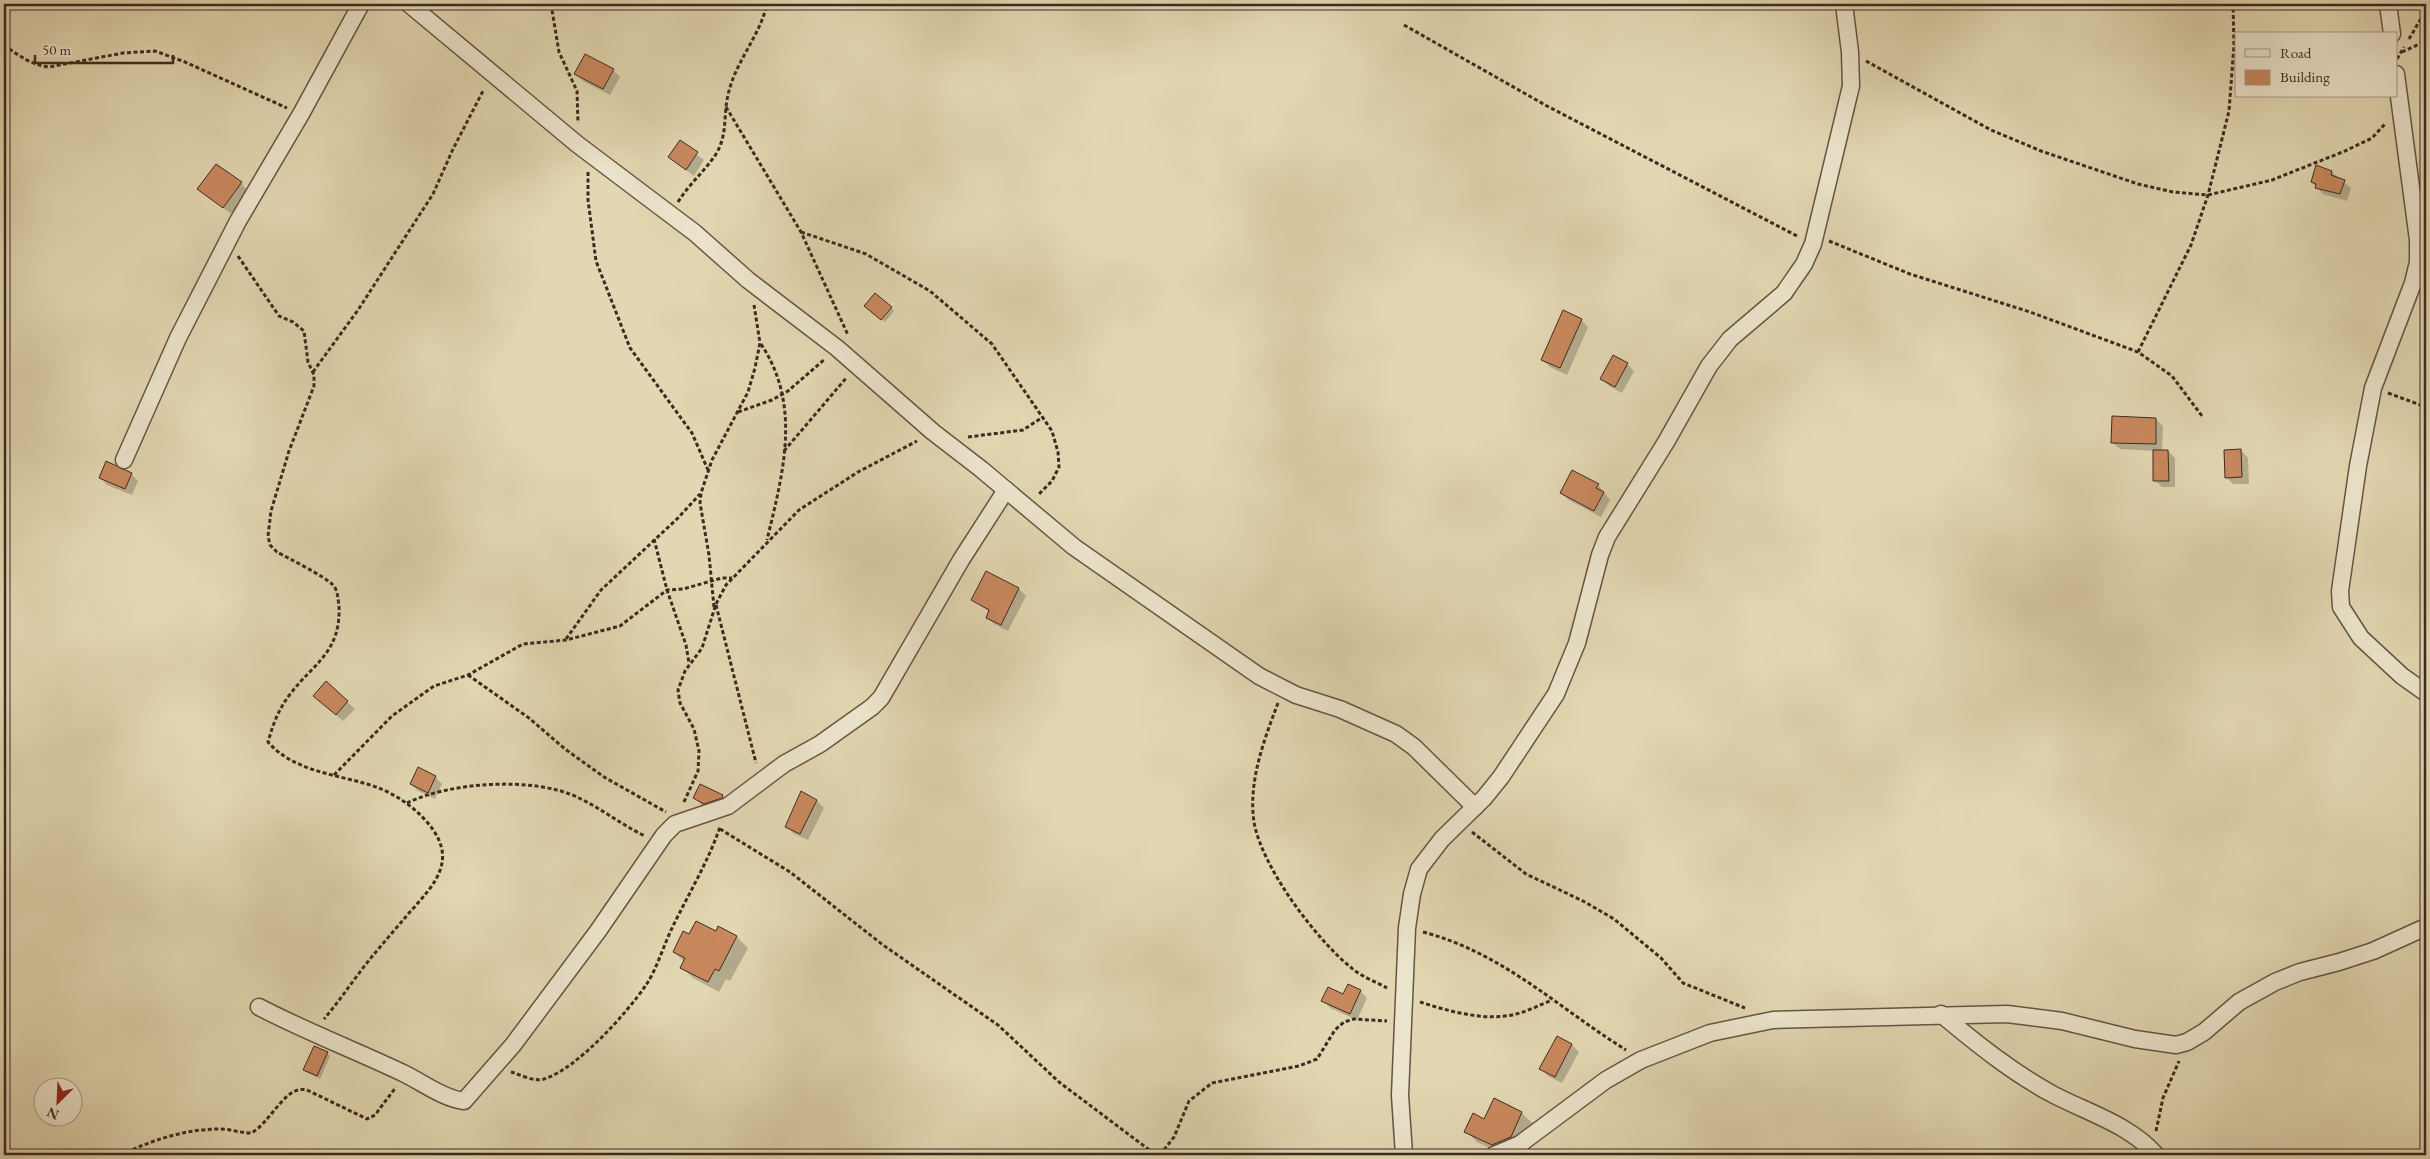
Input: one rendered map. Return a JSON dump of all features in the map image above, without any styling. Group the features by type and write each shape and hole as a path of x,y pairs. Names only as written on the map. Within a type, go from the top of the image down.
{"street":[{"path":"124,460 153,392 227,241 301,114 361,4"},
{"path":"409,4 577,144 694,233 748,280 843,343 856,365 937,435 1112,575 1259,676 1284,689 1354,715 1396,734 1414,747 1474,807"},
{"path":"1404,1155 1400,1095 1404,997 1408,928 1412,894 1419,869 1442,840 1501,777 1556,694 1577,643 1600,555 1607,537 1666,442 1709,366 1730,339 1784,293 1804,264 1814,239 1851,86 1850,52 1844,4"},
{"path":"2388,4 2392,32"},
{"path":"2398,96 2418,240 2418,262 2413,283 2373,388 2340,591 2341,608 2361,638 2402,676 2426,693"},
{"path":"259,1007 451,1097 464,1101 513,1045 598,931 676,821 728,806 784,764 820,744 872,707 881,698 961,560 1006,490"},
{"path":"1494,1155 1520,1144 1598,1086 1641,1060 1710,1033 1773,1020 1942,1014 2007,1014 2042,1017 2143,1041 2176,1045 2187,1042 2204,1032 2239,1002 2274,982 2300,972 2373,951 2426,927"},
{"path":"1942,1014 1976,1044 2020,1074 2054,1095 2130,1134 2156,1155"}],"path":[{"path":"551,4 559,52 577,91 577,144"},
{"path":"670,215 685,191 716,154 723,140 726,128 726,107 732,81 765,15 767,4"},
{"path":"2138,352 2191,245 2208,195 2229,111 2234,45 2233,4"},
{"path":"2398,56 2426,10"},
{"path":"1404,25 1547,106 1814,239 1910,274 2057,321 2138,352 2172,376 2202,416"},
{"path":"2400,53 2426,42"},
{"path":"4,45 27,61 49,67 123,53 155,51 185,62 301,114"},
{"path":"1850,52 1991,130 2041,151 2138,184 2174,192 2208,195 2272,180 2345,151 2372,138 2399,107"},
{"path":"313,372 358,310 433,194 472,111 494,73"},
{"path":"726,107 801,232 843,343 784,394 738,412"},
{"path":"590,154 588,200 596,261 630,348 692,433 708,470"},
{"path":"801,232 866,254 930,290 992,344 1052,430 1058,452 1059,468 1052,481 1040,494 1024,506"},
{"path":"227,241 279,316 293,322 304,331 308,362 313,372 314,386 289,451 271,511 268,536 270,545 277,552 333,584 338,598 339,618 332,643 324,659 291,693 278,714 268,742 282,756 298,764 370,785 407,803 438,834 442,846 441,869 432,887 366,963 312,1033"},
{"path":"748,280 760,343 778,375 784,394 787,427 779,489 766,542"},
{"path":"714,610 709,555 700,503 701,493 708,470 748,392 760,343"},
{"path":"784,451 828,401 856,365"},
{"path":"2373,388 2426,407"},
{"path":"468,675 530,718 565,748 604,777 676,821 698,771 699,762 694,729 678,697 681,682 690,663 702,648 716,604 732,578 750,562 782,525 812,501 937,435 1023,430 1043,417"},
{"path":"566,640 601,590 701,493"},
{"path":"654,539 667,590 686,645 690,663"},
{"path":"334,775 392,716 434,686 468,675 523,644 566,640 620,626 667,590 683,589 711,581 732,578"},
{"path":"716,604 752,752 762,780"},
{"path":"1284,689 1267,732 1254,783 1254,822 1265,857 1297,906 1322,937 1354,970 1404,997 1448,1011 1480,1016 1515,1015 1552,1000"},
{"path":"407,803 425,794 446,789 487,786 531,786 578,798 629,829 659,843"},
{"path":"494,1067 535,1080 543,1080 561,1071 599,1040 622,1016 648,983 674,925 711,852 728,806"},
{"path":"1461,821 1526,874 1584,901 1614,919 1661,958 1683,983 1773,1020"},
{"path":"720,829 790,872 883,945 998,1025 1065,1087 1156,1155"},
{"path":"1408,928 1444,938 1486,955 1514,972 1641,1060"},
{"path":"1160,1155 1174,1137 1188,1101 1212,1083 1299,1066 1317,1059 1335,1030 1344,1022 1354,1019 1374,1019 1403,1024"},
{"path":"2156,1155 2156,1124 2163,1098 2187,1042"},
{"path":"121,1155 158,1139 189,1132 218,1129 251,1133 270,1116 288,1094 296,1089 314,1093 367,1119 379,1109 405,1074"}],"building":[{"path":"585,54 614,69 603,89 574,74"},
{"path":"680,140 698,152 686,170 668,157"},
{"path":"216,164 242,182 223,208 197,189"},
{"path":"2316,165 2332,171 2331,175 2345,180 2340,194 2315,188 2316,184 2311,182"},
{"path":"875,293 892,307 881,320 864,306"},
{"path":"1563,310 1582,319 1560,368 1541,360"},
{"path":"1613,355 1628,363 1615,387 1600,379"},
{"path":"2112,416 2156,418 2156,444 2111,443"},
{"path":"2241,449 2242,477 2225,478 2224,450"},
{"path":"2153,450 2168,450 2169,481 2153,481"},
{"path":"106,461 132,473 125,489 99,478"},
{"path":"1572,470 1599,484 1596,488 1604,492 1594,511 1560,493"},
{"path":"986,571 1019,588 1001,625 986,618 989,610 971,600"},
{"path":"326,681 348,701 336,715 313,696"},
{"path":"418,767 436,776 428,793 410,784"},
{"path":"700,784 723,795 722,798 704,804 693,798"},
{"path":"801,791 817,800 800,834 785,827"},
{"path":"696,921 716,931 718,926 737,936 719,971 715,969 708,982 680,968 685,958 673,952 683,931 689,934"},
{"path":"1348,984 1361,990 1350,1014 1321,1001 1328,987 1343,994"},
{"path":"1557,1036 1572,1044 1555,1077 1539,1069"},
{"path":"314,1046 328,1052 317,1076 303,1070"},
{"path":"1494,1098 1522,1112 1511,1137 1492,1145 1464,1132 1473,1113 1484,1119"}]}
